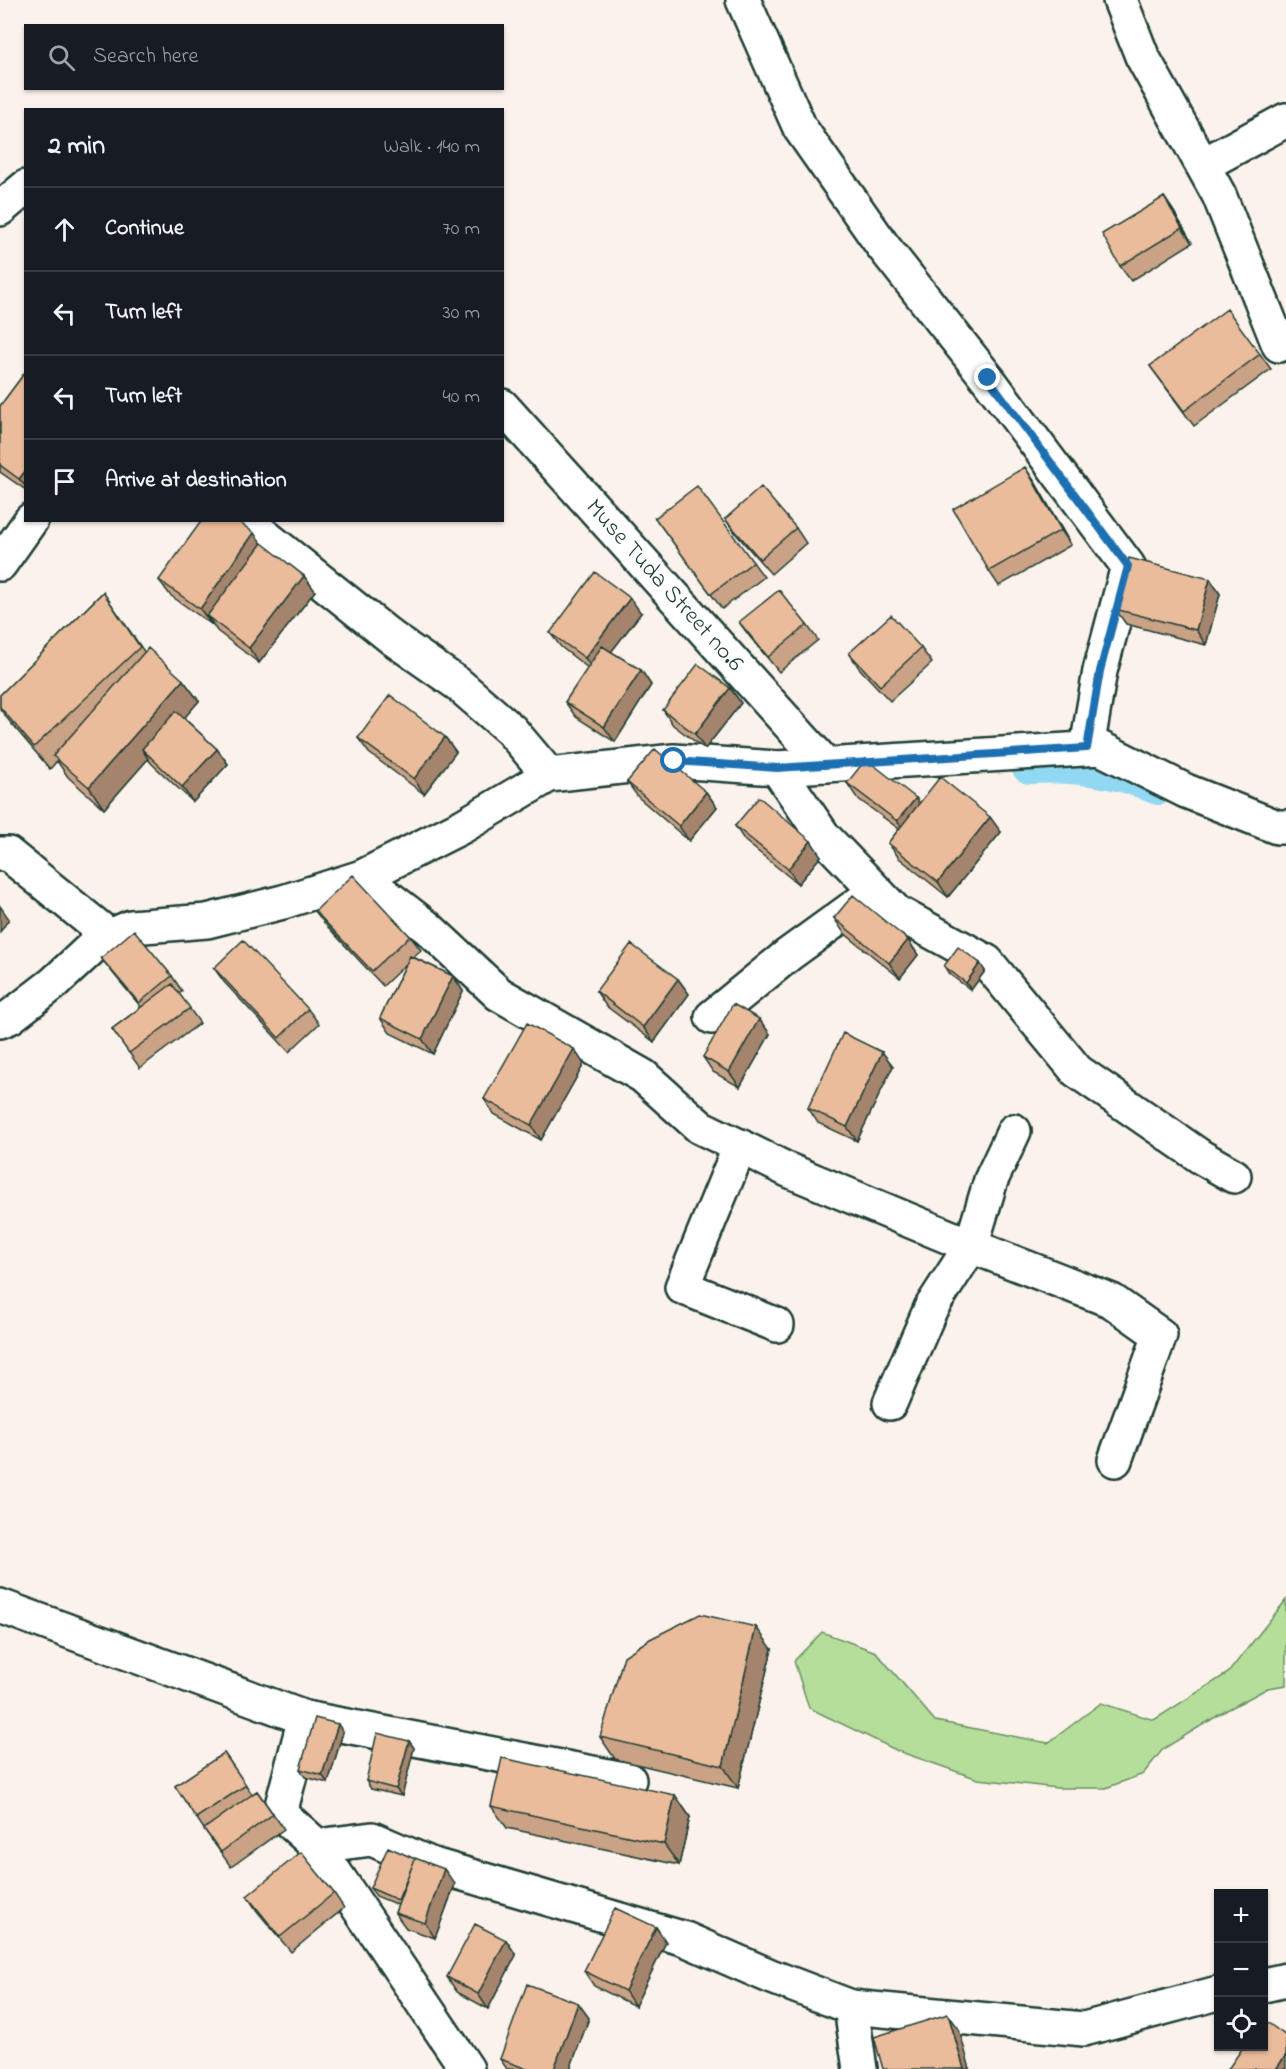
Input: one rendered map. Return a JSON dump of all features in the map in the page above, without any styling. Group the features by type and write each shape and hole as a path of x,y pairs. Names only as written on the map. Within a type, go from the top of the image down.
{"street":[{"path":"743,0 800,128 882,245 988,378 1128,566 1100,671 1087,748"},
{"path":"1120,0 1142,56 1219,195 1279,345"},
{"path":"1203,165 1286,120"},
{"path":"0,209 24,189"},
{"name":"Muse Tuda Street no.6","path":"504,408 826,765"},
{"path":"0,564 31,522"},
{"path":"247,522 392,638 458,684 512,730 549,775"},
{"path":"0,1021 10,1017 54,983 99,940 132,927 207,921 283,902 362,877 463,826 549,775 674,761 777,768 1100,748 1186,790 1277,827 1286,826"},
{"path":"777,768 824,837 896,912 987,962 1077,1071 1201,1157 1234,1176"},
{"path":"0,855 8,854 109,936"},
{"path":"362,877 428,928 500,994 643,1076 700,1127 788,1170 971,1246 1112,1301 1160,1335 1116,1460"},
{"path":"712,1017 788,955 876,891"},
{"path":"890,1403 931,1308 971,1246 991,1180 1014,1131"},
{"path":"740,1146 682,1287 777,1325"},
{"path":"0,1606 305,1718 628,1780"},
{"path":"305,1718 280,1813 317,1846 467,2069"},
{"path":"317,1846 372,1839 430,1864 685,1939 770,1976 851,2007 1084,2029 1214,1995"},
{"path":"1268,1984 1286,1980"},
{"path":"851,2007 860,2069"}],"green space":[{"path":"1286,1600 1286,1685 1268,1688 1227,1710 1163,1749 1143,1774 1106,1788 1057,1788 978,1779 898,1751 809,1708 794,1661 822,1632 876,1652 935,1721 1048,1743 1101,1703 1154,1720 1228,1673"}],"building":[{"path":"1164,197 1182,228 1120,266 1102,234"},
{"path":"1227,309 1260,354 1184,411 1150,366"},
{"path":"24,374 24,473 19,479 0,465 0,406"},
{"path":"1025,467 1061,530 989,571 953,509"},
{"path":"697,486 753,562 711,594 655,518"},
{"path":"761,487 796,528 760,559 725,519"},
{"path":"201,522 239,522 254,533 200,609 159,580"},
{"path":"262,543 304,576 249,648 207,616"},
{"path":"1129,558 1210,579 1196,630 1115,609"},
{"path":"595,572 630,598 585,658 550,633"},
{"path":"779,590 807,625 768,657 739,622"},
{"path":"103,592 140,647 34,747 0,707 0,695"},
{"path":"891,615 921,648 880,686 849,653"},
{"path":"602,646 641,670 604,727 565,702"},
{"path":"148,648 183,680 89,787 53,756"},
{"path":"698,664 730,688 695,734 663,710"},
{"path":"390,695 445,737 414,779 358,738"},
{"path":"176,711 217,749 182,787 142,749"},
{"path":"655,749 706,792 679,826 627,782"},
{"path":"866,759 916,798 897,821 847,783"},
{"path":"940,777 990,817 938,882 888,843"},
{"path":"759,797 811,841 788,869 735,826"},
{"path":"353,875 410,936 372,971 315,911"},
{"path":"853,895 908,940 889,963 834,918"},
{"path":"134,930 172,976 139,1003 101,958"},
{"path":"243,940 308,1009 279,1038 214,968"},
{"path":"631,944 678,979 643,1027 596,991"},
{"path":"958,947 980,963 966,983 944,966"},
{"path":"410,956 453,976 422,1039 380,1018"},
{"path":"172,984 190,1008 129,1053 112,1029"},
{"path":"733,1004 759,1019 729,1072 703,1057"},
{"path":"527,1023 574,1049 531,1125 484,1099"},
{"path":"843,1033 882,1052 847,1127 808,1108"},
{"path":"700,1614 756,1627 723,1766 600,1737 624,1656 650,1639"},
{"path":"315,1718 338,1724 322,1775 300,1769"},
{"path":"377,1733 409,1741 396,1789 366,1781"},
{"path":"224,1753 246,1785 196,1818 175,1786"},
{"path":"502,1758 675,1795 664,1844 491,1806"},
{"path":"257,1791 273,1814 221,1852 204,1829"},
{"path":"388,1847 415,1859 398,1900 370,1888"},
{"path":"301,1852 334,1893 280,1937 247,1896"},
{"path":"415,1858 444,1869 425,1923 395,1913"},
{"path":"615,1908 656,1927 625,1991 584,1971"},
{"path":"475,1924 506,1940 478,1994 447,1977"},
{"path":"527,1984 578,2003 554,2069 527,2069 500,2059"},
{"path":"948,2014 964,2069 883,2069 874,2037"},
{"path":"1268,2023 1286,2036 1286,2055 1276,2069 1228,2069 1241,2051 1268,2051"}],"waterway":[{"path":"1030,764 1063,764 1112,769 1158,785"}],"route":[{"path":"674,761 777,768 1087,748 1100,671 1128,566 988,378"}]}
